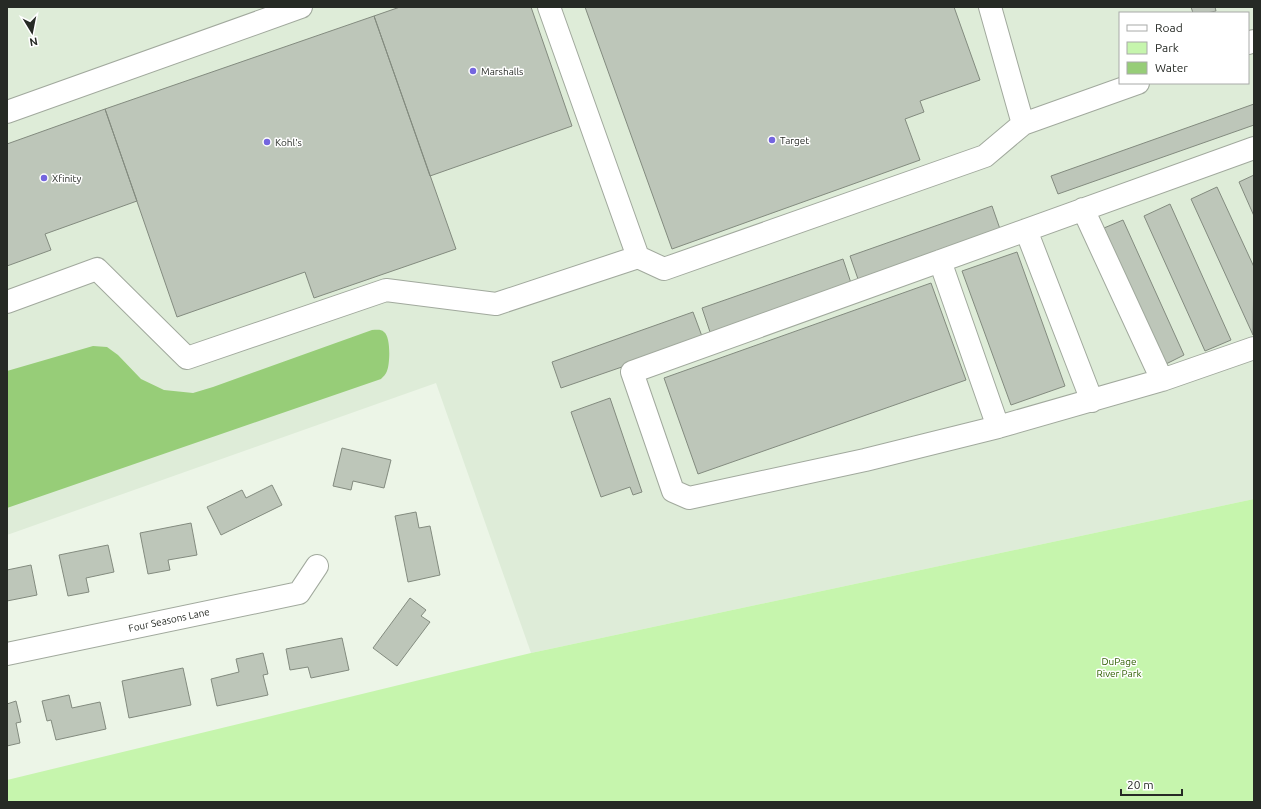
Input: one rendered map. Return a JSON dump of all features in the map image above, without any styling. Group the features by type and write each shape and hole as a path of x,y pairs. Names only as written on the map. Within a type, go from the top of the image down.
{"street":[{"path":"7,112 302,7"},
{"path":"548,7 638,257"},
{"path":"990,7 1024,124"},
{"path":"7,302 97,269 187,358 386,290 496,304 638,257 664,269 985,156 1024,124 1135,84"},
{"path":"1254,148 632,372 673,491 689,498 865,460 998,426 1092,401 1162,380 1254,348"},
{"path":"1083,209 1162,380"},
{"path":"1026,230 1092,401"},
{"path":"940,261 998,426"},
{"name":"Four Seasons Lane","path":"7,654 299,593 317,566"}],"shaded area":[{"path":"7,7 1254,7 1254,499 531,653 436,383 7,535"}],"green space":[{"name":"DuPage River Park","path":"1254,499 1254,802 7,802 7,780 531,653"}],"water":[{"path":"372,330 383,331 388,339 388,368 381,379 7,508 7,371 93,346 107,347 118,355 141,379 164,390 193,393"}],"building":[{"name":"Marshalls","path":"400,7 531,7 572,126 430,176 374,16"},
{"name":"Target","path":"585,7 954,7 980,80 920,101 924,112 905,119 920,160 672,249"},
{"path":"1191,7 1215,7 1216,11 1212,12 1193,12"},
{"name":"Kohl's","path":"374,16 456,249 314,298 305,272 177,317 105,109"},
{"path":"1254,104 1254,125 1058,194 1051,176"},
{"path":"105,109 137,201 45,234 51,250 7,266 7,144"},
{"path":"1254,175 1254,216 1239,182"},
{"path":"1217,187 1254,267 1253,335 1191,199"},
{"path":"1170,204 1231,340 1205,351 1144,216"},
{"path":"992,206 1000,229 858,279 850,256"},
{"path":"1123,220 1184,355 1166,364 1104,228"},
{"path":"1017,252 1065,386 1011,405 962,271"},
{"path":"843,259 852,286 711,335 702,308"},
{"path":"931,283 966,380 698,474 664,378"},
{"path":"693,312 703,339 561,388 552,362"},
{"path":"610,398 642,492 633,495 630,487 601,497 571,412"},
{"path":"342,448 391,460 384,488 353,481 351,490 333,486"},
{"path":"272,485 282,505 221,535 207,507 242,490 246,498"},
{"path":"416,512 419,528 430,526 440,575 408,582 395,516"},
{"path":"191,523 197,555 168,560 170,570 148,574 140,533"},
{"path":"108,545 114,572 86,578 89,592 68,596 59,555"},
{"path":"31,565 37,595 7,601 7,570"},
{"path":"410,598 426,610 421,616 430,622 397,666 373,648"},
{"path":"342,638 349,670 311,678 308,667 290,670 286,649"},
{"path":"263,653 268,674 263,675 268,695 217,706 211,679 239,672 236,659"},
{"path":"183,668 191,705 129,718 122,681"},
{"path":"69,695 72,708 100,702 106,729 56,740 51,720 47,721 42,701"},
{"path":"16,701 21,722 16,723 20,743 7,746 7,704"}],"place":[{"name":"Marshalls","path":"473,71"},
{"name":"Target","path":"772,140"},
{"name":"Kohl's","path":"267,142"},
{"name":"Xfinity","path":"44,178"}]}
